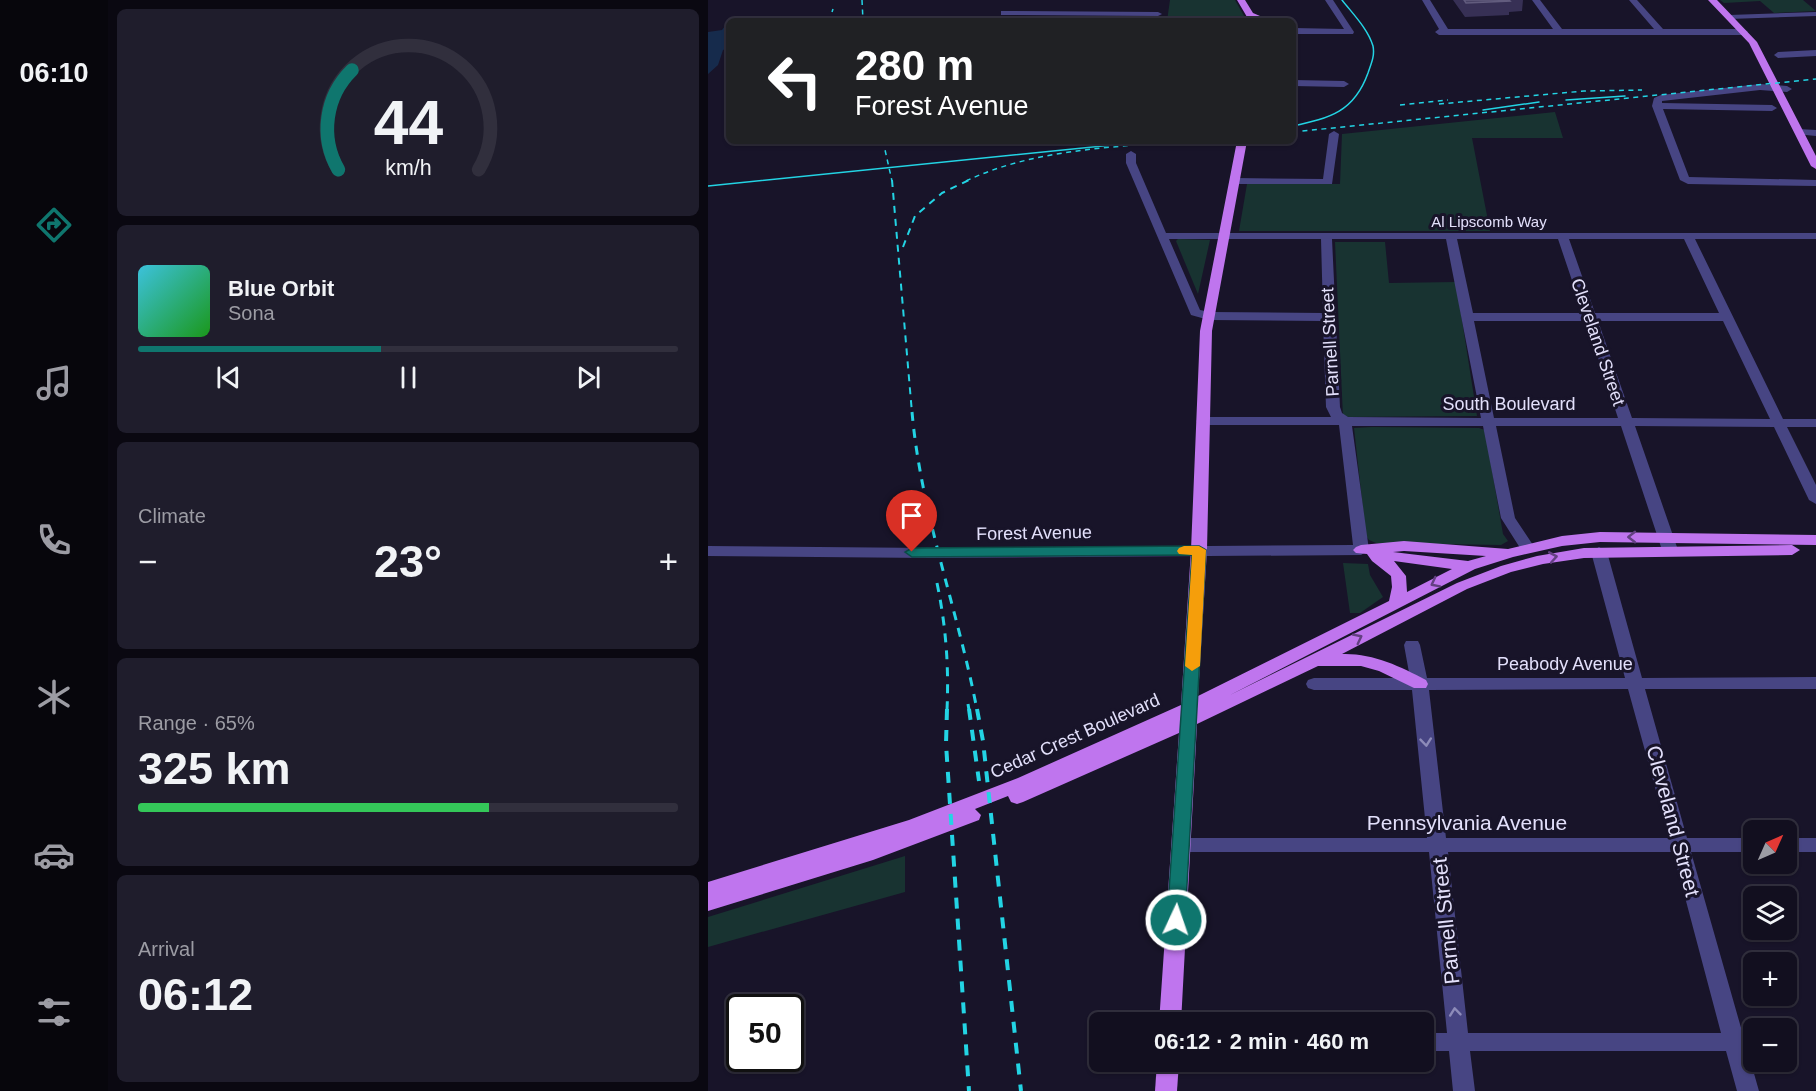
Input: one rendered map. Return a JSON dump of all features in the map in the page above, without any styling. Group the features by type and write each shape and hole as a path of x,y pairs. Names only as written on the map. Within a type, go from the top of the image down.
{"main road":[{"path":"1241,0 1254,18"},
{"path":"1252,0 1260,15 1258,18"},
{"path":"1712,0 1753,42 1816,166"},
{"path":"1171,1012 1199,550 1206,331 1241,144"},
{"name":"Cedar Crest Boulevard","path":"708,903 775,884 927,833 1104,760 1265,678 1396,603 1470,566 1527,548 1562,541 1600,537 1668,544"},
{"path":"1668,544 1816,540"},
{"path":"1668,544 1816,550"},
{"name":"Cedar Crest Boulevard","path":"708,890 853,846 974,804 1265,678 1303,667 1462,586 1497,572 1542,559 1668,544"},
{"path":"1361,550 1404,546 1509,553"},
{"path":"1433,547 1456,556 1470,566"},
{"path":"1361,550 1380,555 1470,566 1497,572"},
{"path":"1361,550 1389,564 1396,571 1401,579 1396,603"},
{"path":"1462,586 1470,566"},
{"path":"1303,667 1329,660 1356,659 1389,667 1420,684"},
{"path":"1166,1091 1167,1072"}],"street":[{"path":"1296,31 1350,32 1329,0"},
{"path":"1426,0 1442,32 1744,32"},
{"path":"1536,0 1560,33"},
{"path":"1633,0 1662,33"},
{"path":"1004,13 1075,17 1158,14"},
{"path":"1729,17 1816,14"},
{"path":"1778,55 1816,53"},
{"path":"1296,83 1344,84"},
{"path":"1659,102 1767,87 1787,89"},
{"path":"1659,102 1772,108"},
{"path":"1659,102 1684,178 1688,181 1816,183"},
{"path":"1799,132 1816,133"},
{"path":"1235,181 1328,182 1334,134"},
{"path":"1131,154 1131,163 1195,312 1209,316 1329,317"},
{"name":"Al Lipscomb Way","path":"1162,236 1816,236"},
{"name":"Parnell Street","path":"1326,237 1333,407 1336,415 1345,422 1361,550"},
{"path":"1451,237 1511,526 1527,548"},
{"name":"Cleveland Street","path":"1563,237 1668,544"},
{"path":"1688,237 1816,500"},
{"path":"1467,317 1727,317"},
{"name":"South Boulevard","path":"1203,421 1816,423"},
{"name":"Forest Avenue","path":"708,550 938,553 1361,550"},
{"name":"Cleveland Street","path":"1599,552 1748,1091"},
{"name":"Parnell Street","path":"1412,645 1420,684 1464,1091"},
{"name":"Peabody Avenue","path":"1314,684 1816,683"},
{"name":"Pennsylvania Avenue","path":"1181,846 1743,845"},
{"path":"1797,845 1816,845"},
{"path":"1434,1042 1734,1042"}],"green space":[{"path":"1170,0 1235,0 1245,18 1167,18"},
{"path":"1720,0 1803,0 1816,11 1774,13 1760,1 1724,3"},
{"path":"1555,112 1563,138 1472,138 1490,231 1239,231 1247,184 1340,184 1342,134"},
{"path":"1178,239 1210,240 1198,294 1176,241"},
{"path":"1335,242 1385,242 1389,283 1456,282 1477,416 1343,417"},
{"path":"1354,428 1479,428 1485,430 1503,534 1508,541 1501,545 1376,543 1369,540 1366,536"},
{"path":"1343,563 1368,564 1370,575 1383,597 1360,613 1350,613"},
{"path":"905,856 905,892 708,947 708,917"}],"water":[{"path":"726,25 726,49 723,50 718,65 708,74 708,32 722,30"}],"building":[{"path":"1464,0 1509,0 1510,1 1466,3"}],"tram line":[{"path":"1296,125 1329,116 1348,105 1356,97 1368,73 1373,57 1371,40 1342,0"},
{"path":"1566,100 1625,96"},
{"path":"1483,110 1539,102"},
{"path":"708,186 1122,144"}],"railway":[{"path":"862,0 863,18"},
{"path":"830,18 833,9"},
{"path":"1296,132 1816,79"},
{"path":"1439,104 1584,91 1642,90"},
{"path":"1400,105 1448,100"},
{"path":"884,144 892,181"},
{"path":"966,181 992,170 1046,156 1152,144"},
{"path":"892,180 912,413"},
{"path":"903,247 915,216 942,193 969,180"},
{"path":"912,412 923,488 977,710"},
{"path":"937,583 946,647 947,710"},
{"path":"968,704 969,710"},
{"path":"947,709 946,744 969,1091"},
{"path":"969,709 979,781"},
{"path":"977,709 983,741 1021,1091"}],"slow traffic":[{"path":"1184,551 1199,550 1192,666"}],"route":[{"path":"912,552 1199,550 1176,920"}]}
